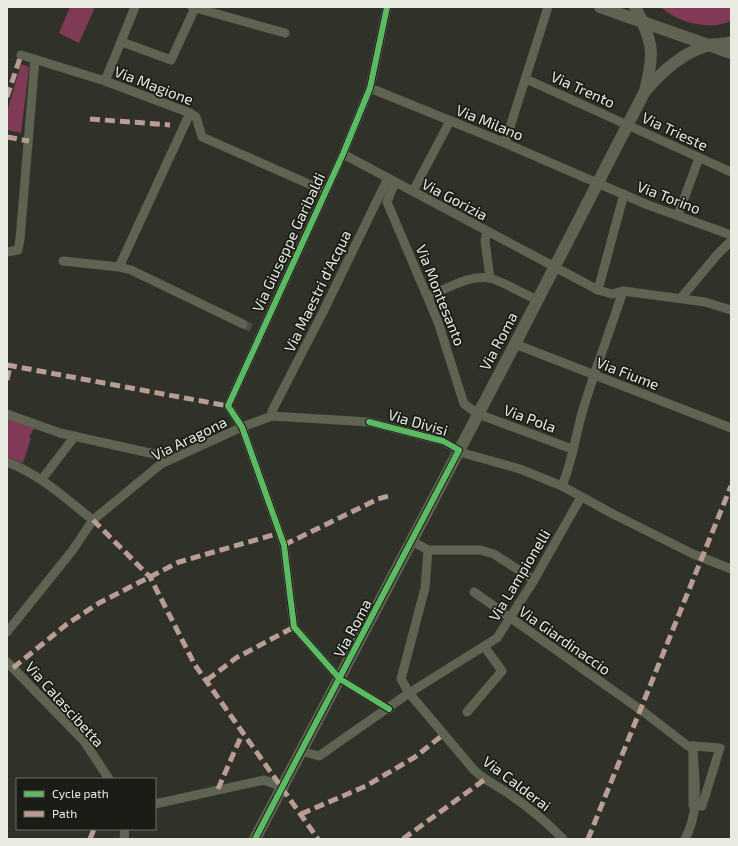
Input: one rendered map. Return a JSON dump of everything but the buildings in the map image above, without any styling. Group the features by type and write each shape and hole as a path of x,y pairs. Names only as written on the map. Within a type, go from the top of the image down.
{"street":[{"path":"105,80 122,42 135,7"},
{"path":"122,42 171,60 193,7 285,33"},
{"name":"Via Giuseppe Garibaldi","path":"242,427 228,406 257,330 343,154 370,88 387,7"},
{"path":"505,143 548,7"},
{"path":"600,7 731,53"},
{"path":"635,7 644,22 651,43 651,63 645,91"},
{"path":"645,91 659,76 680,58 708,45 731,42"},
{"name":"Via Magione","path":"21,55 105,80 190,113 196,117 202,137 325,191"},
{"path":"7,252 18,250 20,239 35,59"},
{"name":"Via Trento","path":"526,79 628,125"},
{"name":"Via Milano","path":"370,88 598,182"},
{"name":"Via Roma","path":"255,839 538,300 645,91"},
{"path":"119,267 190,113"},
{"path":"413,191 450,121"},
{"name":"Via Trieste","path":"628,125 731,172"},
{"name":"Via Gorizia","path":"343,154 554,268 598,290 612,294 623,291 680,298 706,302 731,310"},
{"path":"678,215 699,158"},
{"name":"Via Montesanto","path":"391,180 387,202 428,297 450,357 464,404 478,414"},
{"name":"Via Maestri d'Acqua","path":"272,416 272,411 391,180"},
{"name":"Via Torino","path":"598,182 624,194 731,235"},
{"path":"598,290 624,194"},
{"path":"487,232 486,241 490,278"},
{"path":"680,298 731,241"},
{"path":"62,261 119,267 131,270 244,324"},
{"path":"428,297 466,281 490,278 538,300"},
{"path":"562,486 571,465 572,449 623,291"},
{"name":"Via Fiume","path":"515,344 731,428"},
{"path":"7,414 60,433 172,458"},
{"name":"Via Pola","path":"478,414 572,449"},
{"name":"Via Divisi","path":"242,427 272,416 369,422 443,441 469,455 520,469 562,486 581,497 702,557 731,569"},
{"path":"242,427 284,545 294,627 340,679 388,709"},
{"name":"Via Aragona","path":"8,630 72,551 93,520 161,464 242,427"},
{"path":"42,479 75,436"},
{"path":"7,462 23,468 42,479 93,520"},
{"name":"Via Lampionelli","path":"301,751 319,756 409,693 498,638 534,580 581,497"},
{"path":"412,541 428,550 480,550 494,554 534,580"},
{"path":"409,693 402,679 425,588 428,550"},
{"name":"Via Giardinaccio","path":"474,592 688,746 692,746"},
{"path":"467,712 502,671 484,646"},
{"name":"Via Calascibetta","path":"10,665 84,741 108,778"},
{"name":"Via Calderai","path":"409,693 484,780 500,788 528,808 563,839"},
{"path":"692,746 720,748 702,806 696,806 693,805 692,746"},
{"path":"156,804 264,780 282,787"},
{"path":"687,835 696,806"}],"shaded area":[{"path":"70,7 95,7 79,43 59,33"},
{"path":"661,7 731,7 731,21 714,25 694,24 668,13"},
{"path":"21,64 29,67 21,133 7,130 7,112"},
{"path":"7,416 35,427 29,437 31,438 23,463 7,457"}],"tunnel":[{"path":"243,324 254,329"}],"marked path":[{"path":"7,97 21,55"},
{"path":"90,119 170,125"},
{"path":"7,137 29,141"},
{"path":"7,365 228,406"},
{"path":"7,380 10,366"},
{"path":"588,839 731,486"},
{"path":"284,545 378,499 392,495"},
{"path":"93,520 150,577 195,665 318,839"},
{"path":"13,668 67,624 99,603 179,562 280,533"},
{"path":"207,680 236,658 294,627"},
{"path":"218,789 243,732"},
{"path":"301,814 366,786 415,757 444,734"},
{"path":"403,839 484,780"},
{"path":"90,839 94,830"}],"cycle path":[{"path":"387,7 370,88 343,154 228,406 242,427 284,545 294,627 340,679 389,709"},
{"path":"255,839 459,450 443,441 369,422"}]}
